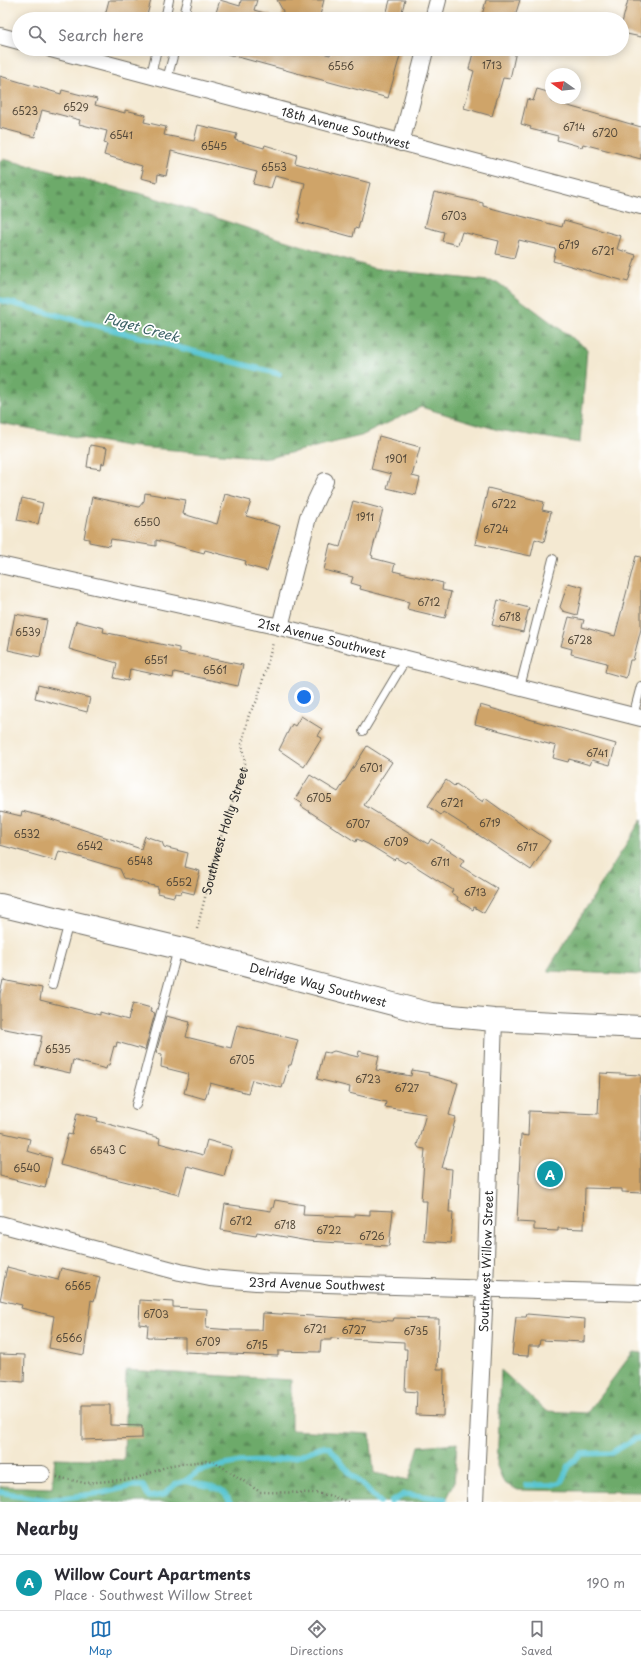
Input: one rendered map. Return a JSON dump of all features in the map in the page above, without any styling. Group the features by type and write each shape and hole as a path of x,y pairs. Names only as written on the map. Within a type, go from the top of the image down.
{"main road":[{"name":"Delridge Way Southwest","path":"0,905 179,948 431,1014 494,1020 641,1027"}],"street":[{"path":"435,12 438,0"},
{"path":"0,36 12,39"},
{"name":"18th Avenue Southwest","path":"78,56 641,206"},
{"path":"401,143 424,56"},
{"path":"280,627 308,517 325,481"},
{"name":"21st Avenue Southwest","path":"0,565 280,627 637,717"},
{"name":"Southwest Willow Street","path":"475,1502 486,1288 494,1020"},
{"name":"23rd Avenue Southwest","path":"0,1224 180,1272 210,1278 256,1282 641,1293"},
{"path":"0,1474 42,1474"}],"lane":[{"path":"166,12 169,0"},
{"path":"185,12 188,0"},
{"path":"151,75 155,56"},
{"path":"167,79 173,56"},
{"path":"520,687 553,559"},
{"path":"363,731 406,658"},
{"path":"637,717 641,686"},
{"path":"52,985 69,922"},
{"path":"136,1105 179,948"}],"path":[{"name":"Southwest Holly Street","path":"197,929 218,846 245,763 242,744 249,714 257,701 275,636 280,627"},
{"path":"42,1474 85,1483 134,1479 171,1466 206,1461 215,1462 260,1492 315,1493 328,1495 348,1502"}],"green space":[{"path":"3,159 146,195 373,268 497,282 587,349 580,443 498,430 421,407 361,436 269,458 126,446 0,423 0,162"},
{"path":"641,820 641,975 547,971"},
{"path":"633,1352 641,1353 641,1492 518,1490 504,1483 497,1466 501,1370 546,1411 587,1413"},
{"path":"126,1370 291,1380 291,1430 370,1434 374,1473 409,1480 419,1446 457,1443 454,1484 445,1502 0,1502 0,1486 52,1488 55,1458 124,1460"}],"building":[{"path":"109,0 151,0 148,12 106,12"},
{"path":"220,0 240,6 241,0 257,0 254,10 261,12 216,12"},
{"path":"277,0 324,0 321,12 283,11"},
{"path":"390,0 405,0 402,12 387,12"},
{"path":"486,0 520,0 516,12 483,12"},
{"path":"628,0 641,0 641,37 629,34 629,12 625,12"},
{"path":"234,56 400,56 388,98"},
{"path":"472,56 515,56 510,79 503,78 492,116 464,108 474,71 469,69"},
{"path":"0,76 61,94 62,90 97,99 95,105 125,113 125,110 146,115 144,122 166,127 164,135 194,141 198,125 237,134 235,140 264,148 265,145 297,155 295,163 370,183 358,229 355,228 353,237 298,222 300,214 298,214 305,183 275,176 271,188 253,184 257,172 171,151 166,176 158,174 157,182 141,178 143,170 141,169 142,166 104,155 107,144 104,143 107,131 79,124 80,120 42,110 35,137 0,128"},
{"path":"537,89 545,91 545,104 561,104 641,127 641,159 583,144 582,147 557,140 558,136 530,129 531,127 521,124 527,99 533,101"},
{"path":"434,192 483,203 483,206 562,227 564,220 621,236 617,249 636,255 628,282 553,261 556,249 519,240 514,258 496,254 499,241 462,232 458,245 442,241 444,232 425,227"},
{"path":"379,436 420,447 412,476 420,478 416,495 387,488 391,474 371,469"},
{"path":"90,445 107,448 104,464 102,463 101,469 87,467"},
{"path":"488,488 544,502 542,510 551,512 544,542 535,539 531,556 475,544"},
{"path":"145,493 186,500 183,514 217,524 225,494 251,501 246,516 280,526 267,571 245,565 246,561 205,550 204,553 156,540 156,546 111,539 109,546 89,542 89,539 84,538 92,497 139,507 144,501"},
{"path":"22,498 43,503 38,524 17,520"},
{"path":"353,501 383,509 371,555 373,556 372,558 395,564 393,571 443,583 442,590 451,592 445,618 407,609 409,602 360,589 361,586 351,583 353,577 324,570 330,544 340,547"},
{"path":"636,556 641,557 641,629 633,660 630,660 626,678 605,672 607,663 571,654 572,649 561,646 569,617 584,620 582,627 615,636"},
{"path":"568,583 583,587 577,615 563,611 560,607"},
{"path":"498,600 529,608 523,632 492,625"},
{"path":"15,614 47,620 40,657 8,650"},
{"path":"76,621 104,628 103,632 179,648 179,652 243,665 238,686 174,672 173,678 130,669 128,681 114,678 117,663 69,649"},
{"path":"38,685 90,698 87,712 35,698"},
{"path":"480,705 616,744 610,765 592,760 590,765 569,759 568,762 553,758 556,746 475,724"},
{"path":"301,716 322,729 318,736 322,738 304,767 279,750 292,724 295,726"},
{"path":"367,746 392,762 364,805 428,844 431,839 464,860 460,866 498,889 484,913 474,907 473,910 457,900 458,897 451,893 453,890 407,861 405,863 396,858 394,860 368,844 357,839 356,842 301,806 303,804 295,799 310,775 338,792"},
{"path":"446,780 454,786 456,784 483,802 485,798 529,830 530,828 550,841 531,870 443,812 441,815 428,806"},
{"path":"0,811 21,816 22,811 48,818 141,849 145,836 162,842 164,847 188,853 185,867 200,871 194,894 182,891 181,894 175,893 174,897 157,893 158,887 124,878 120,869 59,851 56,861 0,845"},
{"path":"3,980 42,988 40,1000 100,1015 100,1012 128,1020 133,1003 151,1008 150,1012 155,1013 145,1050 117,1042 116,1047 114,1046 109,1065 107,1065 106,1069 73,1060 70,1073 35,1065 42,1036 0,1028 0,994"},
{"path":"166,1016 190,1022 186,1037 231,1048 237,1025 298,1040 291,1065 289,1065 282,1088 252,1080 248,1093 210,1083 205,1099 184,1093 189,1074 161,1067 162,1054 156,1053"},
{"path":"334,1051 358,1057 359,1051 379,1056 376,1070 411,1076 412,1070 429,1073 428,1075 458,1083 449,1115 456,1117 442,1168 452,1169 449,1212 453,1212 451,1243 424,1241 427,1201 421,1201 425,1149 419,1148 417,1145 426,1114 385,1107 386,1102 349,1093 350,1087 317,1079 324,1052 329,1053"},
{"path":"600,1073 641,1075 641,1193 622,1192 622,1189 585,1188 584,1229 558,1228 558,1231 534,1230 534,1223 517,1222 521,1135 528,1136 529,1111 598,1114"},
{"path":"77,1113 98,1118 97,1121 160,1138 159,1143 203,1155 207,1140 232,1147 224,1176 187,1166 179,1195 60,1165 68,1134 72,1135"},
{"path":"0,1132 30,1139 27,1151 52,1158 45,1188 0,1176"},
{"path":"275,1200 304,1205 303,1215 354,1217 354,1214 370,1215 370,1210 393,1211 389,1246 308,1241 257,1232 256,1236 221,1230 225,1204 271,1211"},
{"path":"7,1267 58,1280 61,1268 100,1277 94,1301 91,1300 84,1355 49,1348 54,1316 21,1308 22,1305 0,1300"},
{"path":"140,1300 173,1302 173,1307 207,1309 206,1328 231,1330 262,1330 263,1313 393,1321 394,1318 439,1319 437,1369 444,1369 443,1416 416,1415 417,1392 405,1391 407,1349 404,1349 404,1342 331,1338 331,1340 321,1340 320,1352 278,1351 278,1356 185,1352 185,1338 147,1337 148,1325 139,1324"},
{"path":"527,1314 585,1319 584,1342 540,1340 539,1346 529,1346 528,1356 512,1355 516,1317 526,1317"},
{"path":"0,1354 25,1355 24,1382 0,1380"},
{"path":"82,1405 110,1405 110,1425 142,1426 142,1438 82,1440"}],"waterway":[{"name":"Puget Creek","path":"0,300 279,374"},
{"path":"526,1485 551,1485 561,1482 570,1464 581,1454 611,1453 635,1439 641,1438"},
{"path":"0,1492 47,1500 102,1493 132,1486 143,1486 149,1497 163,1495 176,1484 185,1481 199,1471 241,1462 273,1461 296,1457 324,1446 330,1448 349,1472 380,1502"},
{"path":"185,1481 217,1489 222,1492 230,1502"},
{"path":"391,1502 405,1494 445,1499"}],"place":[{"name":"Willow Court Apartments","path":"550,1174"}]}
